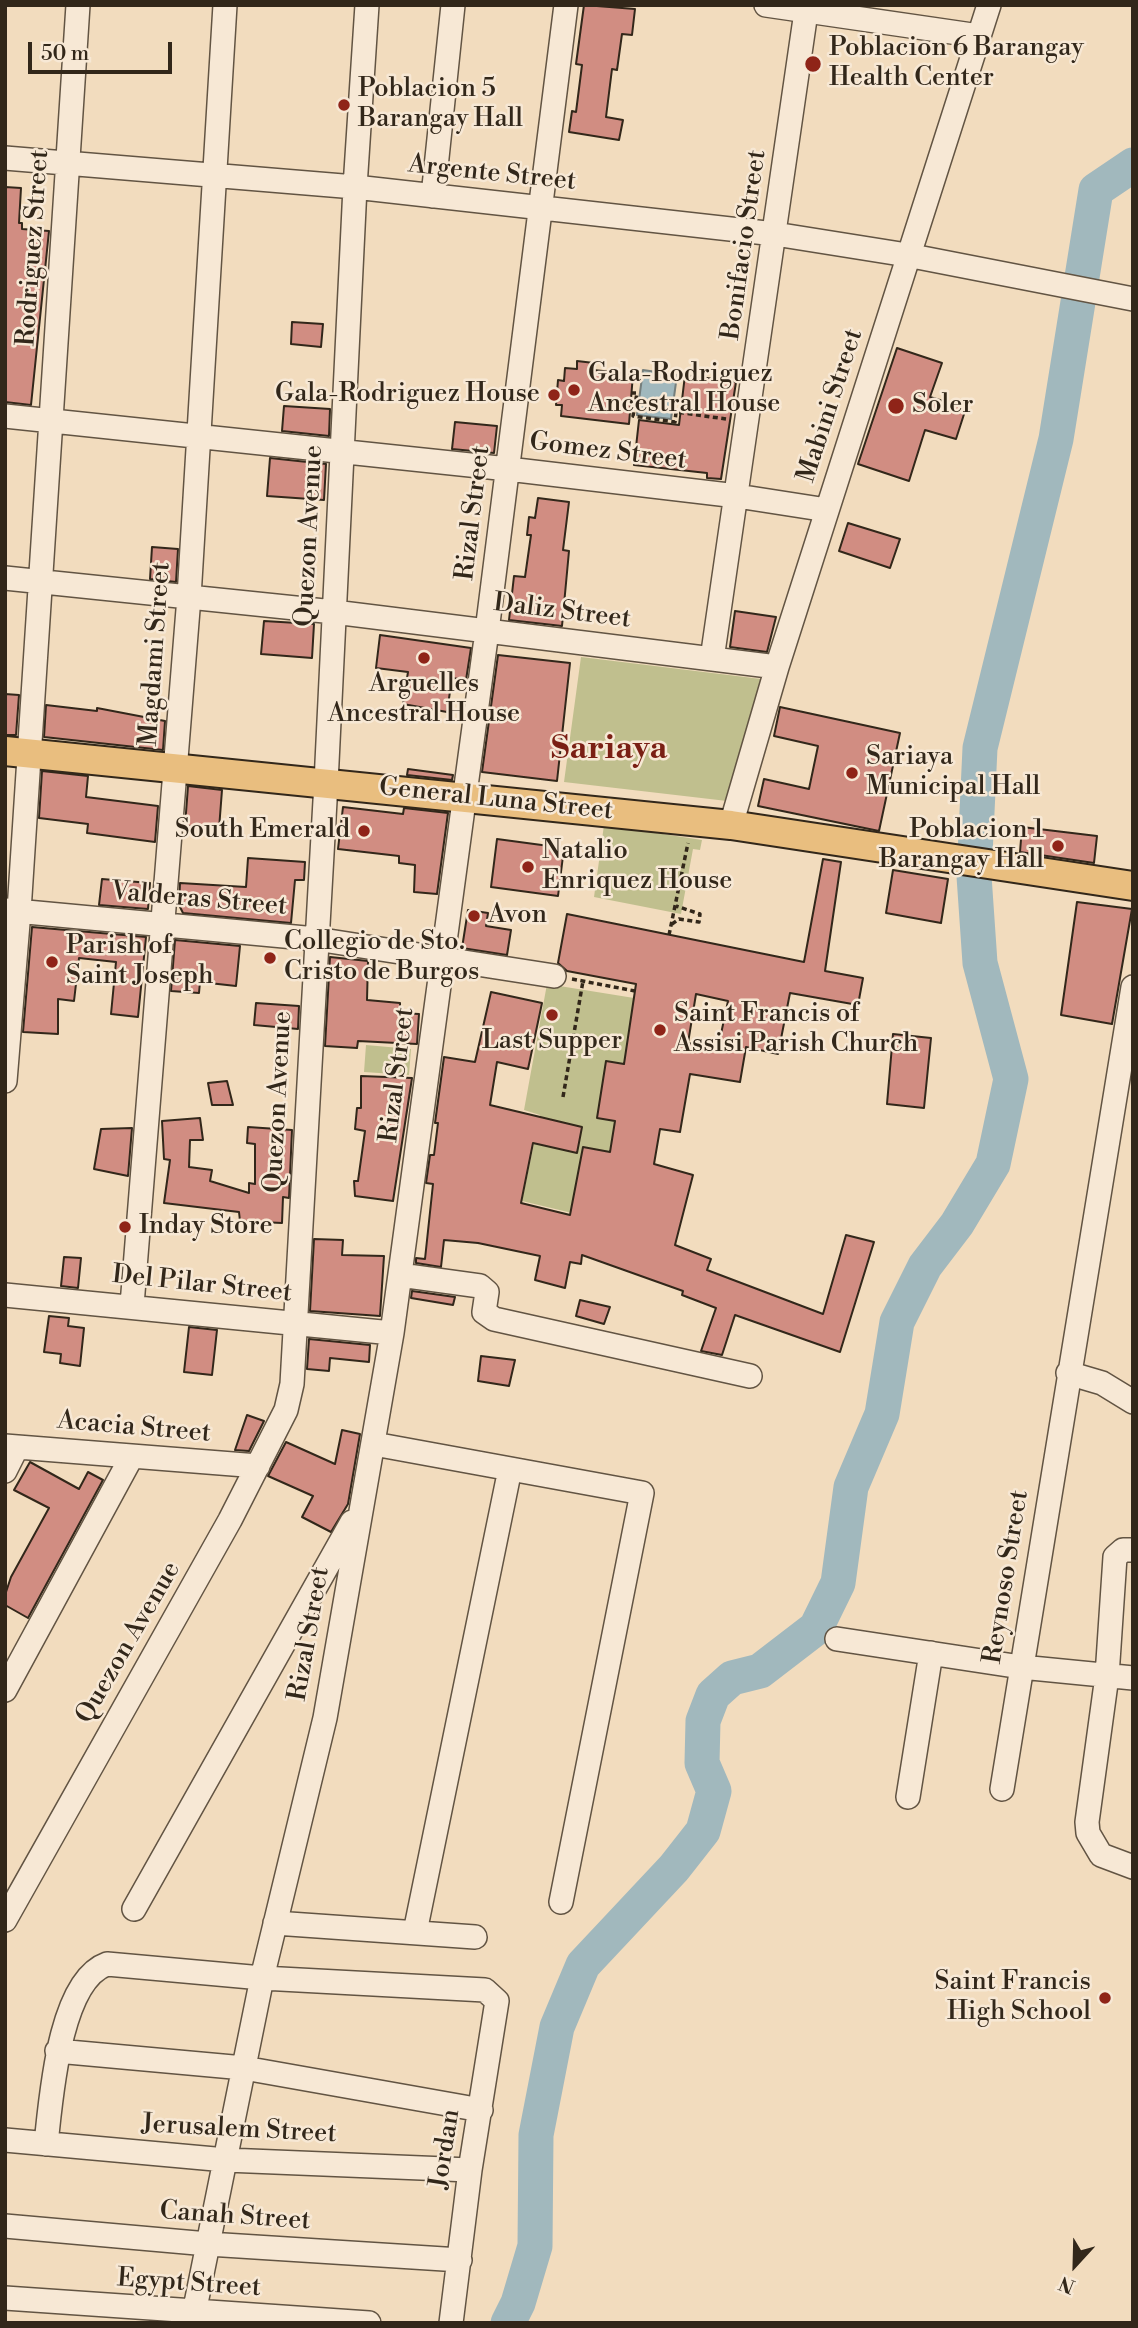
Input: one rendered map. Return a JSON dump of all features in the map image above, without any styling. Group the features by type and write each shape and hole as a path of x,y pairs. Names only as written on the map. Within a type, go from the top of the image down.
{"main road":[{"name":"General Luna Street","path":"17,752 731,825 984,861 1133,886"}],"street":[{"name":"Rodriguez Street","path":"5,1082 17,752 41,582 78,5"},
{"name":"Magdami Street","path":"132,1306 189,597 225,5"},
{"name":"Quezon Avenue","path":"5,1920 258,1466 286,1410 292,1384 326,783 355,187 368,5"},
{"path":"433,196 453,5"},
{"name":"Rizal Street","path":"193,2318 262,1978 325,1718 392,1333 487,631 566,5"},
{"path":"766,5 807,7 979,36"},
{"name":"Mabini Street","path":"731,825 777,667 989,5"},
{"name":"Bonifacio Street","path":"712,659 807,7"},
{"name":"Argente Street","path":"5,158 355,187 775,234 1034,278 1133,299"},
{"name":"Gomez Street","path":"5,416 508,469 737,496 827,510"},
{"name":"Daliz Street","path":"5,578 334,612 777,667"},
{"name":"Valderas Street","path":"12,910 316,939 554,976"},
{"name":"Reynoso Street","path":"1002,1789 1068,1373 1126,1066 1133,987"},
{"path":"400,1275 480,1286 487,1292 484,1312 494,1318 750,1376"},
{"name":"Del Pilar Street","path":"5,1295 392,1333"},
{"path":"1068,1373 1102,1383 1133,1402"},
{"path":"374,1444 642,1493 561,1902"},
{"path":"5,1471 11,1446"},
{"name":"Acacia Street","path":"11,1446 258,1466"},
{"path":"5,1690 132,1456"},
{"path":"415,1932 510,1469"},
{"path":"134,1909 360,1507"},
{"path":"1133,1550 1123,1550 1115,1558 1107,1676 1088,1833 1101,1856 1133,1867"},
{"path":"837,1639 1021,1667 1133,1678"},
{"path":"908,1797 931,1653"},
{"path":"273,1930 415,1932 475,1937"},
{"path":"46,2144 57,2051 82,1986 93,1969 107,1964 262,1978"},
{"name":"Jordan","path":"262,1978 485,1990 497,2001 470,2170 451,2323"},
{"path":"57,2051 244,2068 481,2110"},
{"name":"Jerusalem Street","path":"5,2140 226,2160 470,2170"},
{"name":"Canah Street","path":"5,2226 208,2244 460,2260"},
{"name":"Egypt Street","path":"5,2298 193,2318 369,2323"}],"path":[{"path":"631,393 637,393 633,416 675,422 676,412 732,419"},
{"path":"669,935 694,821"},
{"path":"671,924 679,919 699,922 700,914 676,906"},
{"path":"554,976 635,991"},
{"path":"563,1097 583,981"}],"shaded area":[{"path":"581,657 761,679 727,801 564,782"},
{"path":"604,825 702,840 700,850 693,849 681,914 594,897"},
{"path":"547,984 634,998 624,1064 606,1061 597,1118 615,1121 597,1219 522,1201 540,1115 524,1110"},
{"path":"366,1045 411,1049 409,1075 364,1072"}],"water":[{"path":"643,370 677,375 671,419 637,415"}],"building":[{"path":"584,5 635,9 632,35 622,34 617,70 612,69 606,117 623,120 619,140 569,132 572,111 576,112 582,65 576,64"},
{"path":"5,187 21,188 19,223 22,223 22,229 49,231 31,405 5,402"},
{"path":"292,322 323,324 321,347 291,344"},
{"path":"897,348 942,363 930,397 966,408 956,439 925,430 909,481 858,464"},
{"path":"577,361 594,363 593,370 633,374 629,424 561,416 562,405 556,405 558,380 564,381 565,368 577,369"},
{"path":"685,375 736,382 721,479 707,478 707,473 634,465 639,420 679,425"},
{"path":"284,406 330,409 329,436 282,431"},
{"path":"455,422 497,426 494,453 452,449"},
{"path":"270,458 326,464 324,500 267,496"},
{"path":"538,498 569,502 563,550 569,551 562,626 509,620 514,576 525,577 531,535 527,535 529,517 535,518"},
{"path":"848,523 900,539 890,568 839,551"},
{"path":"152,547 178,549 176,582 150,579"},
{"path":"735,611 776,617 767,652 730,647"},
{"path":"264,621 314,624 312,658 261,654"},
{"name":"Arguelles Ancestral House","path":"380,635 471,648 466,680 452,678 447,712 403,704 408,672 376,668"},
{"path":"498,655 570,663 557,781 482,772"},
{"path":"5,694 19,695 16,735 5,735"},
{"path":"46,705 97,711 97,708 165,721 163,750 44,737"},
{"name":"Sariaya Municipal Hall","path":"780,707 900,733 879,831 758,806 764,779 809,789 818,746 774,736"},
{"path":"408,769 453,775 452,780 407,775"},
{"path":"42,771 88,776 86,797 158,806 155,842 87,833 88,824 39,818"},
{"path":"188,786 222,790 219,829 185,826"},
{"path":"343,807 403,814 404,808 448,813 437,894 414,892 415,865 399,863 399,856 338,849"},
{"name":"Poblacion 1 Barangay Hall","path":"1022,827 1097,836 1094,863 1020,852"},
{"name":"Natalio Enriquez House","path":"497,839 564,848 558,896 491,887"},
{"path":"248,858 305,862 304,880 295,880 291,923 183,913 179,905 180,883 246,887"},
{"path":"823,859 841,862 825,971 863,978 858,1005 790,993 778,1054 746,1047 740,1082 690,1074 680,1132 660,1129 654,1164 693,1175 675,1245 711,1259 707,1270 823,1314 846,1235 874,1242 840,1352 735,1315 722,1355 701,1351 716,1308 682,1295 683,1291 582,1255 581,1264 570,1262 565,1288 535,1280 540,1256 478,1243 444,1240 441,1267 416,1263 416,1258 425,1259 433,1184 426,1183 430,1155 434,1155 438,1123 435,1123 444,1057 475,1062 491,992 542,1003 528,1069 497,1062 490,1105 582,1127 577,1153 533,1143 521,1203 570,1215 583,1147 610,1152 615,1121 597,1118 606,1061 624,1064 636,984 567,971 558,963 567,914 804,962","holes":["696,994 728,1001 718,1048 688,1043"]},
{"path":"893,870 948,879 941,923 886,913"},
{"path":"102,879 150,883 148,909 99,905"},
{"path":"1077,902 1132,909 1112,1024 1061,1015"},
{"path":"468,910 488,913 486,926 511,930 507,955 462,948"},
{"path":"32,927 146,937 138,1017 111,1014 116,962 79,958 74,1001 58,999 58,1034 23,1032"},
{"path":"175,940 240,946 236,986 200,982 199,993 171,991"},
{"path":"330,957 368,961 367,1000 400,1003 400,1013 419,1014 417,1044 358,1041 357,1048 325,1046"},
{"path":"256,1003 299,1006 298,1029 254,1025"},
{"path":"893,1034 931,1038 924,1108 887,1104"},
{"path":"361,1076 412,1078 393,1201 355,1196 354,1181 358,1181 365,1131 355,1129 357,1108 361,1108"},
{"path":"227,1081 233,1105 212,1105 208,1083"},
{"path":"200,1118 203,1140 190,1140 189,1167 212,1170 210,1181 249,1193 249,1183 255,1184 255,1144 247,1143 248,1127 292,1130 289,1198 283,1197 282,1223 240,1221 239,1212 164,1203 170,1160 164,1159 162,1121"},
{"path":"132,1128 128,1176 94,1169 101,1129"},
{"path":"314,1239 343,1240 342,1255 384,1256 380,1316 310,1311"},
{"path":"64,1257 81,1258 78,1288 61,1286"},
{"path":"412,1291 455,1297 453,1305 411,1298"},
{"path":"580,1300 610,1307 604,1324 576,1316"},
{"path":"49,1316 69,1318 68,1326 84,1328 80,1366 60,1363 61,1354 44,1352"},
{"path":"189,1327 217,1330 212,1375 184,1372"},
{"path":"309,1339 370,1345 369,1362 330,1358 329,1371 307,1369"},
{"path":"481,1356 515,1360 509,1386 478,1381"},
{"path":"247,1415 264,1421 249,1451 235,1450"},
{"path":"342,1430 360,1434 348,1504 331,1532 302,1517 313,1496 268,1476 286,1442 335,1464"},
{"path":"30,1462 79,1489 88,1472 103,1480 28,1618 5,1605 5,1595 11,1577 49,1508 14,1490"}],"waterway":[{"path":"508,2323 518,2303 535,2246 536,2135 557,2027 583,1965 674,1868 703,1831 714,1791 702,1763 703,1721 713,1695 732,1678 760,1671 816,1628 838,1583 851,1487 882,1414 897,1322 925,1266 957,1224 993,1164 1011,1079 980,963 974,876 980,748 1056,439 1096,190 1133,165"}],"place":[{"name":"Poblacion 6 Barangay Health Center","path":"813,64"},
{"name":"Poblacion 5 Barangay Hall","path":"344,105"},
{"name":"Gala-Rodriguez Ancestral House","path":"574,390"},
{"name":"Gala-Rodriguez House","path":"554,395"},
{"name":"Soler","path":"896,406"},
{"name":"Arguelles Ancestral House","path":"424,658"},
{"name":"Sariaya Municipal Hall","path":"852,773"},
{"name":"South Emerald","path":"364,831"},
{"name":"Poblacion 1 Barangay Hall","path":"1058,846"},
{"name":"Natalio Enriquez House","path":"528,867"},
{"name":"Avon","path":"474,916"},
{"name":"Collegio de Sto. Cristo de Burgos","path":"270,958"},
{"name":"Parish of Saint Joseph","path":"52,962"},
{"name":"Last Supper","path":"552,1015"},
{"name":"Saint Francis of Assisi Parish Church","path":"660,1030"},
{"name":"Inday Store","path":"125,1227"},
{"name":"Saint Francis High School","path":"1105,1998"}],"district":[{"name":"Sariaya","path":"609,750"}]}
